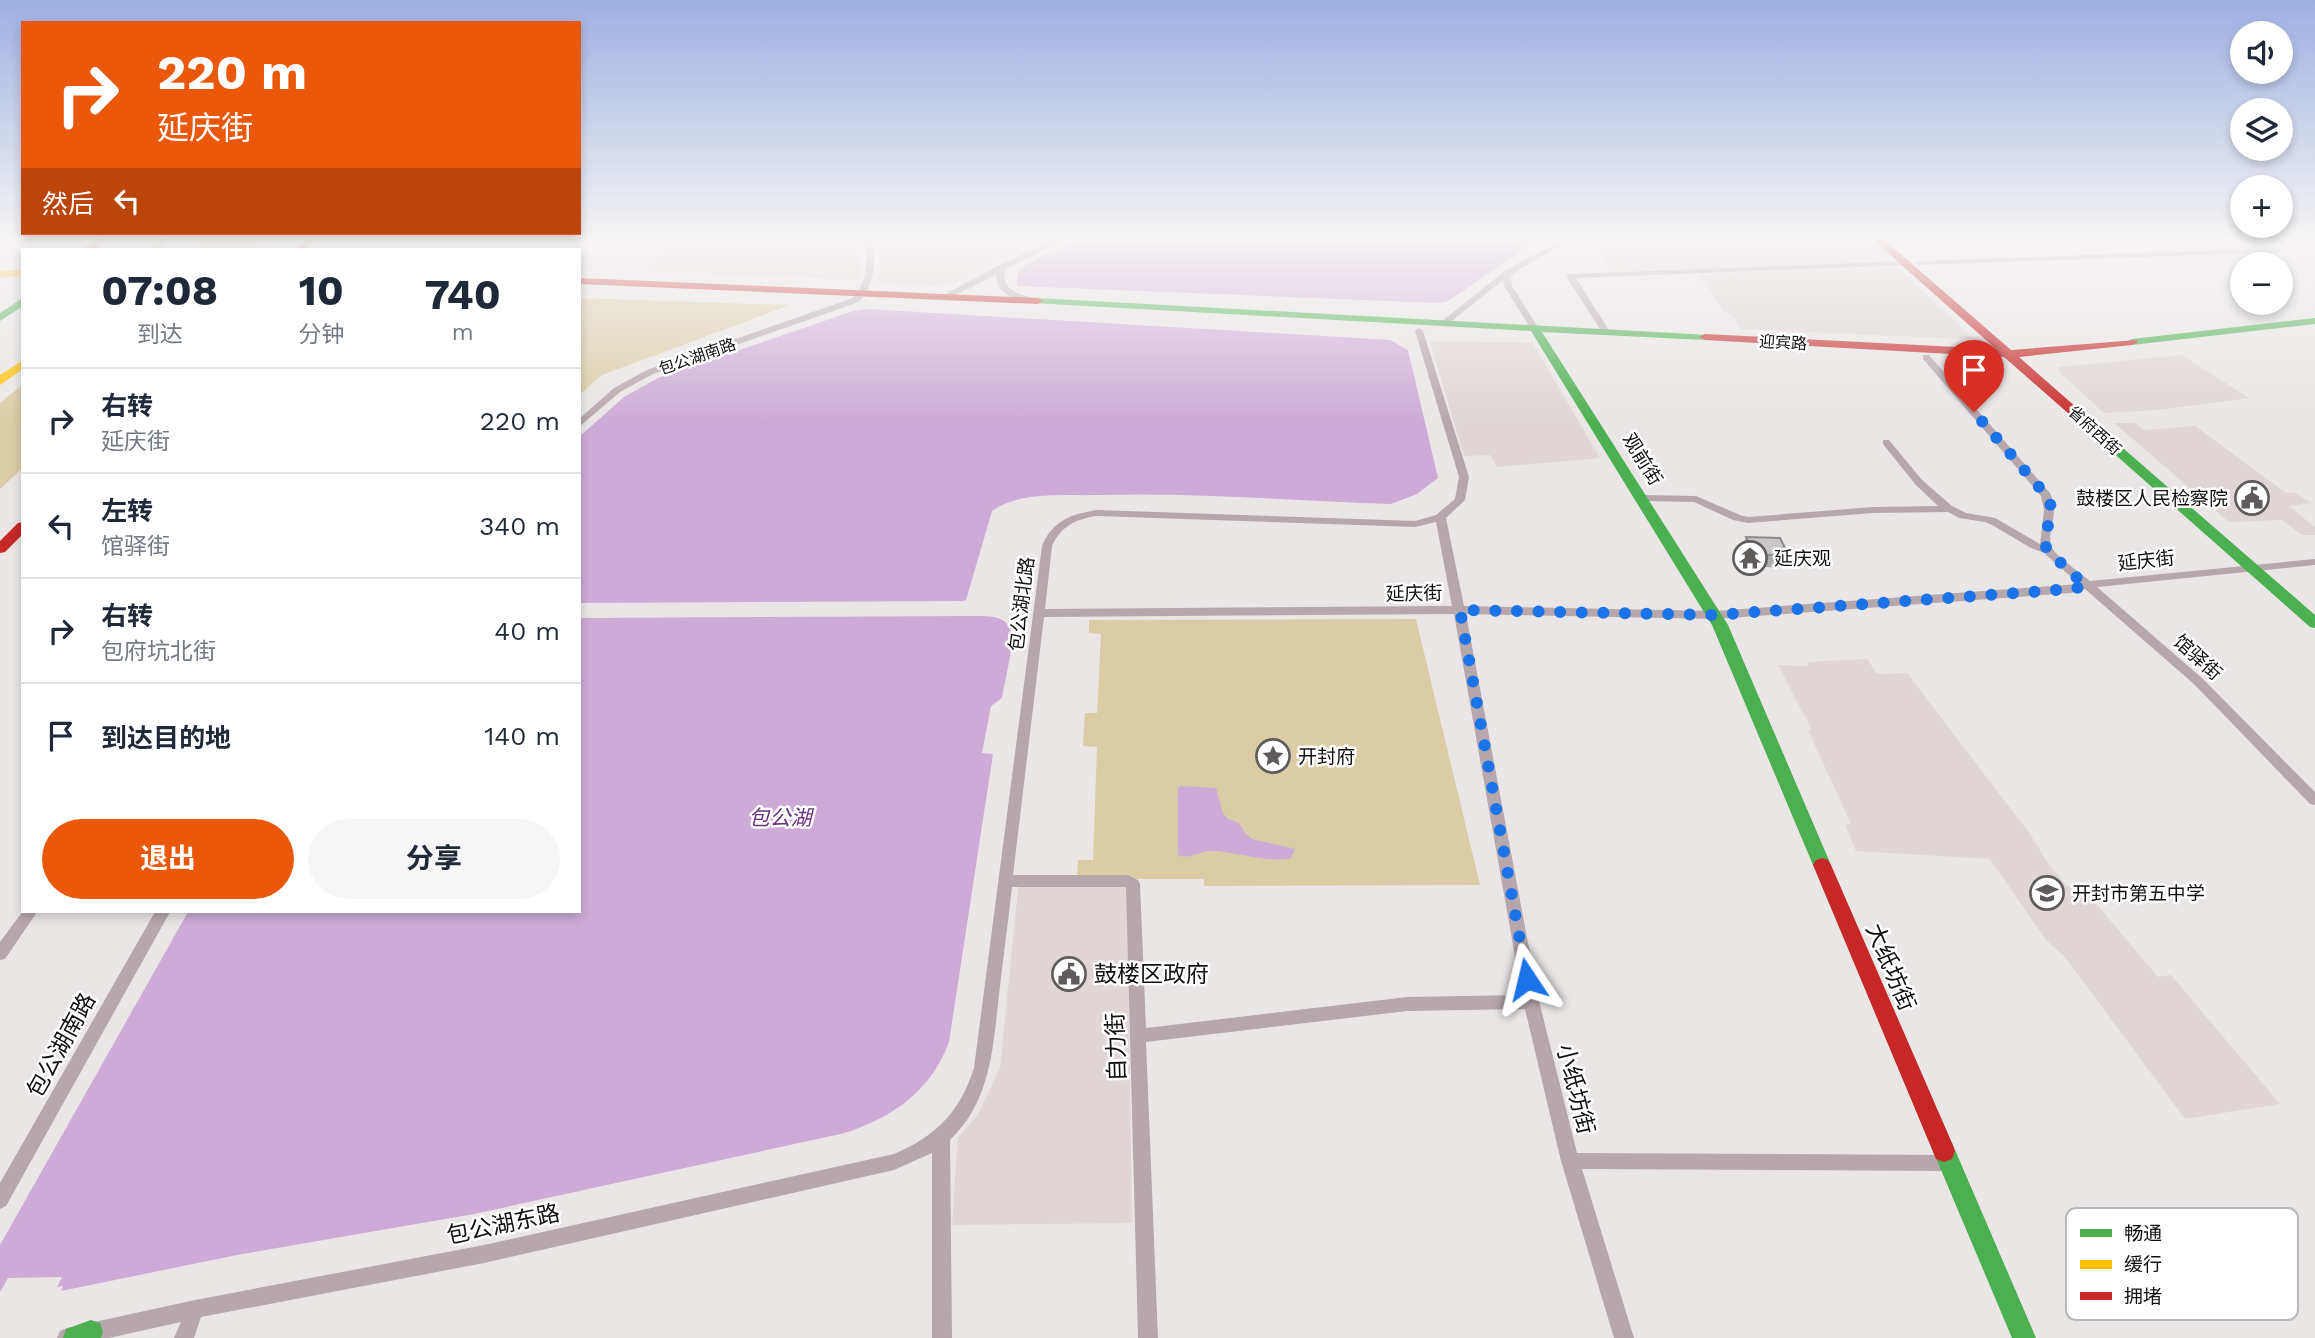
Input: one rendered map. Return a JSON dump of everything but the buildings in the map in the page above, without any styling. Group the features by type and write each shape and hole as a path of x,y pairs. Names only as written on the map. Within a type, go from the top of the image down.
{"main road":[{"name":"迎宾路","path":"915,299 1419,331 1606,332 2017,357 2315,321"},
{"name":"迎宾路","path":"1005,299 1445,322 1537,331 1926,357 2017,357 2315,327"},
{"name":"省府西街","path":"1953,299 2258,567 2315,623"},
{"path":"0,318 21,302"},
{"name":"观前街","path":"1537,331 1715,615"},
{"path":"0,373 21,357"},
{"path":"0,381 21,365"},
{"path":"0,548 21,528"},
{"name":"省府西街","path":"2258,567 2315,608"},
{"name":"大纸坊街","path":"1715,615 2024,1338"}],"street":[{"name":"包公湖南路","path":"581,422 617,390 650,372 850,299"},
{"path":"1027,299 1032,301"},
{"path":"1445,322 1474,299"},
{"path":"1517,299 1537,331"},
{"path":"1585,299 1606,332"},
{"path":"1419,331 1464,477 1460,500 1440,517"},
{"path":"1926,357 2046,495 2051,506 2045,540 2048,551"},
{"path":"1886,442 1929,494 1951,509"},
{"path":"1643,498 1696,499 1737,518 1748,520 1873,510 1951,509"},
{"name":"馆驿街","path":"1951,509 1967,517 1991,520 2022,540 2048,551 2199,682 2315,800"},
{"name":"包公湖北路","path":"941,1135 965,1112 978,1082 1051,536 1062,523 1082,515 1109,513 1415,524 1440,517"},
{"name":"小纸坊街","path":"1440,517 1460,610 1531,1002 1570,1161 1624,1338"},
{"name":"延庆街","path":"1039,612 1460,610 1715,615 2071,589 2315,562"},
{"name":"自力街","path":"1005,881 1128,881 1133,884 1147,1338"},
{"path":"0,954 29,913"},
{"name":"包公湖南路","path":"0,1200 162,913"},
{"path":"1139,1036 1406,1004 1531,1002"},
{"path":"941,1135 942,1338"},
{"name":"包公湖东路","path":"67,1338 195,1309 484,1254 894,1162 916,1152 941,1135"},
{"path":"1570,1161 1950,1163"},
{"path":"184,1338 195,1309"}],"shaded area":[{"path":"581,299 790,305 602,375 581,393"},
{"path":"1716,299 1932,299 1972,337 1969,339 1740,329 1732,315 1725,313"},
{"path":"1430,341 1533,343 1600,458 1497,467 1490,455 1464,456"},
{"path":"2182,355 2249,398 2158,410 2104,413 2059,372 2058,367"},
{"path":"21,386 21,470 0,489 0,403"},
{"name":"鼓楼区人民检察院","path":"2114,423 2135,423 2144,430 2195,426 2286,493 2296,493 2311,503 2289,506 2315,527 2315,535 2302,535 2282,520 2229,522"},
{"name":"开封府","path":"1416,619 1480,885 1204,886 1204,879 1077,879 1078,860 1093,860 1097,747 1083,746 1085,713 1097,713 1101,634 1089,633 1089,620"},
{"name":"开封市第五中学","path":"1867,659 1877,674 1907,673 2067,886 2093,900 2158,977 2171,975 2280,1104 2185,1119 2065,957 2046,940 1990,859 1856,851 1845,825 1851,824 1808,730 1812,730 1778,665 1808,666 1807,662"},
{"name":"鼓楼区政府","path":"1019,879 1127,880 1132,1223 952,1225 958,1137 977,1116 1000,1068"}],"water":[{"path":"1350,299 1450,299 1438,303"},
{"path":"868,309 1390,340 1408,350 1438,478 1417,494 1391,504 1170,495 1057,495 1016,500 992,511 966,600 963,601 581,603 581,435 624,397 658,378 853,311"},
{"name":"包公湖","path":"977,616 995,617 1009,626 1012,640 1002,698 991,706 982,753 993,754 949,1042 932,1075 921,1088 879,1119 845,1133 474,1214 237,1255 61,1291 63,1286 57,1287 62,1277 8,1278 0,1292 0,1245 187,913 581,913 581,618"},
{"path":"1180,786 1216,788 1223,814 1228,819 1239,823 1252,839 1295,849 1291,858 1272,859 1211,851 1178,855"}],"traffic: fast":[{"path":"1038,301 1705,337"},
{"path":"0,318 21,302"},
{"path":"2132,342 2315,321"},
{"path":"1534,327 1720,625 1822,865"},
{"path":"2105,439 2315,623"},
{"path":"1944,1151 2024,1338"},
{"path":"75,1338 91,1332"}],"traffic: slow":[{"path":"0,381 21,365"}],"traffic: jam":[{"path":"1002,299 1038,301"},
{"path":"1946,299 2105,439"},
{"path":"1705,337 2020,354 2132,342"},
{"path":"0,549 21,528"},
{"path":"1822,865 1944,1151"}],"place":[{"name":"鼓楼区人民检察院","path":"2252,498"},
{"name":"延庆观","path":"1750,558"},
{"name":"开封府","path":"1273,756"},
{"name":"开封市第五中学","path":"2047,893"},
{"name":"鼓楼区政府","path":"1069,974"}],"route":[{"path":"1527,979 1460,610 1715,615 2086,586 2048,551 2045,545 2051,518 2051,506 2046,495 1974,412"}]}
